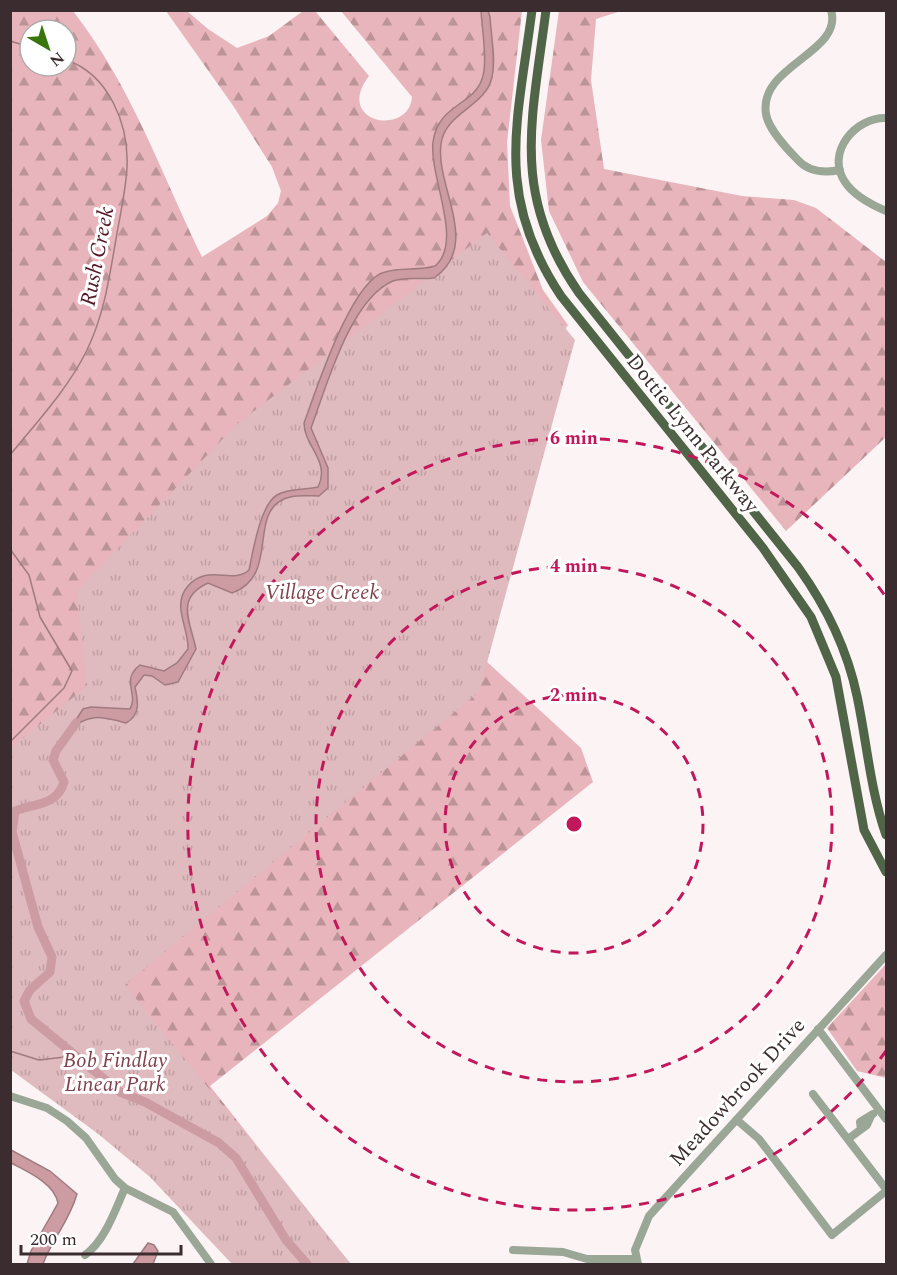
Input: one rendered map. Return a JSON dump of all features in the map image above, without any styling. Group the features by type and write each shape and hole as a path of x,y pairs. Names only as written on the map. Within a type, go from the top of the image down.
{"main road":[{"name":"Dottie Lynn Parkway","path":"532,10 514,150 519,199 532,242 548,276 561,296 774,562 803,602 831,660 842,701 864,830 886,872"},
{"name":"Dottie Lynn Parkway","path":"546,10 530,135 530,166 540,218 552,248 574,286 786,552 824,607 851,670 870,782 886,835"},
{"path":"561,296 574,286"},
{"path":"774,562 786,552"}],"street":[{"path":"831,10 832,23 825,39 773,84 768,96 766,114 769,123 799,161 817,171 840,170"},
{"path":"886,118 872,119 857,126 849,134 840,154 840,170 844,182 859,196 886,212"},
{"name":"Meadowbrook Drive","path":"637,1262 635,1250 649,1216 886,955"},
{"path":"818,1029 886,1119"},
{"path":"737,1120 759,1139 832,1235 886,1190 813,1094"},
{"path":"10,1096 47,1108 67,1121 86,1138 124,1188 173,1212 211,1264"},
{"path":"848,1139 861,1129 879,1109"},
{"path":"85,1255 93,1250 111,1220 124,1188"},
{"path":"513,1250 563,1252 587,1259 637,1262"}],"green space":[{"name":"Bob Findlay Linear Park","path":"10,11 73,11 94,40 129,100 202,257 267,216 278,203 281,191 272,167 234,107 166,11 187,11 208,29 237,48 269,36 303,11 315,11 369,76 360,92 360,105 366,114 376,119 388,120 399,117 408,110 412,97 341,11 522,11 507,142 510,206 543,290 568,325 518,403 473,649 581,748 593,782 210,1086 350,1264 11,1029"},
{"path":"559,11 621,11 596,19 591,80 604,169 742,196 794,200 816,208 886,262 886,437 786,531 583,282 549,211 541,140"},
{"name":"Village Creek","path":"487,233 575,340 479,692 125,985 351,1264 232,1264 150,1177 97,1133 11,1070 10,749 87,686 77,591 237,424"},
{"path":"886,964 886,1078 857,1071 827,1028"}],"shaded area":[{"path":"481,11 488,11 490,17 492,77 482,96 450,124 441,144 441,161 456,232 454,249 448,265 434,278 408,278 393,281 378,291 364,306 352,325 332,369 311,428 328,468 328,488 319,496 286,498 272,508 264,532 260,561 255,574 246,585 232,593 208,583 191,596 187,611 196,649 178,682 165,685 152,676 144,675 135,687 137,707 131,720 126,723 103,718 89,719 69,731 83,709 91,707 130,709 133,698 131,676 140,665 164,671 177,663 188,649 181,601 188,586 204,576 235,576 249,570 258,530 271,500 286,491 318,487 321,470 304,423 336,338 348,315 372,279 385,272 435,266 443,255 446,225 433,156 433,142 436,129 448,112 471,95 478,88 482,79 485,55"},
{"path":"11,1150 50,1171 77,1194 70,1213 43,1264 27,1264 31,1251 58,1203 56,1196 46,1184 11,1163"},
{"path":"148,1243 154,1245 158,1251 153,1264 133,1264"}],"waterway":[{"name":"Rush Creek","path":"10,41 18,43"},
{"name":"Rush Creek","path":"10,455 60,393 86,352 97,325 111,268 125,185 127,151 120,118 105,89 94,77 78,66"},
{"name":"Rush Creek","path":"10,549 29,575 40,617 72,671 64,688 10,742"},
{"name":"Village Creek","path":"76,723 56,751 53,760 64,782 61,790 51,800 15,811 12,832 38,927 52,957 50,972 30,990 24,1001 31,1019 120,1092 145,1102 219,1143 236,1158 286,1240 307,1264"},
{"name":"Rush Creek","path":"10,1051 39,1060 73,1056"}]}
